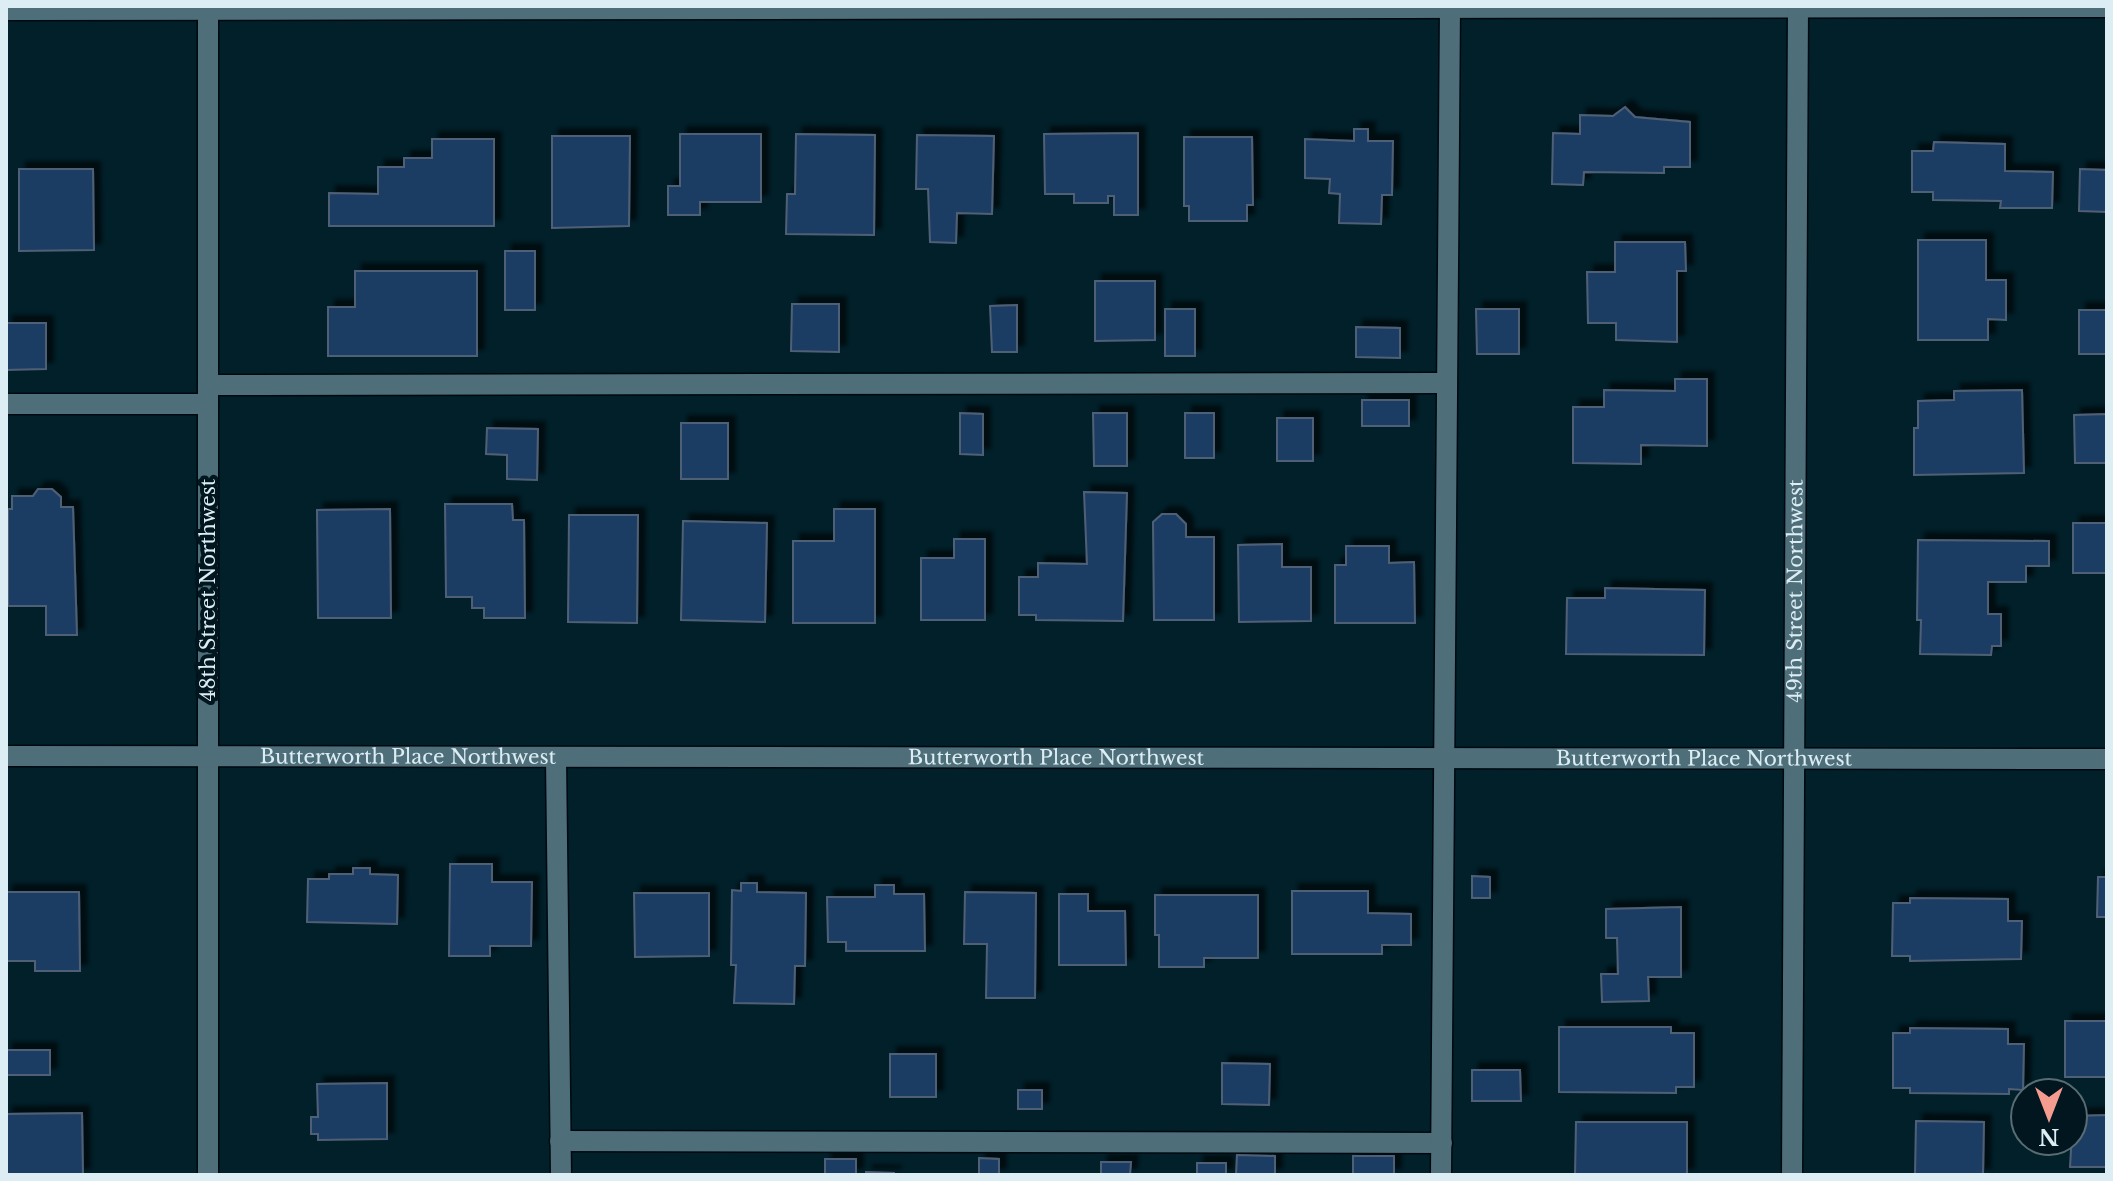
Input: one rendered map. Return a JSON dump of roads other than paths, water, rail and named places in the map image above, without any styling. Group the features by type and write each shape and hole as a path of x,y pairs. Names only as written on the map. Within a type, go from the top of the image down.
{"street":[{"path":"1441,1175 1450,7"},
{"name":"49th Street Northwest","path":"1792,1175 1798,7"},
{"path":"6,10 2107,7"},
{"name":"48th Street Northwest","path":"208,8 208,1175"},
{"path":"6,404 208,394 1447,383"},
{"name":"Butterworth Place Northwest","path":"6,756 2107,759"},
{"path":"556,758 561,1175"},
{"path":"560,1141 1442,1143"}]}
